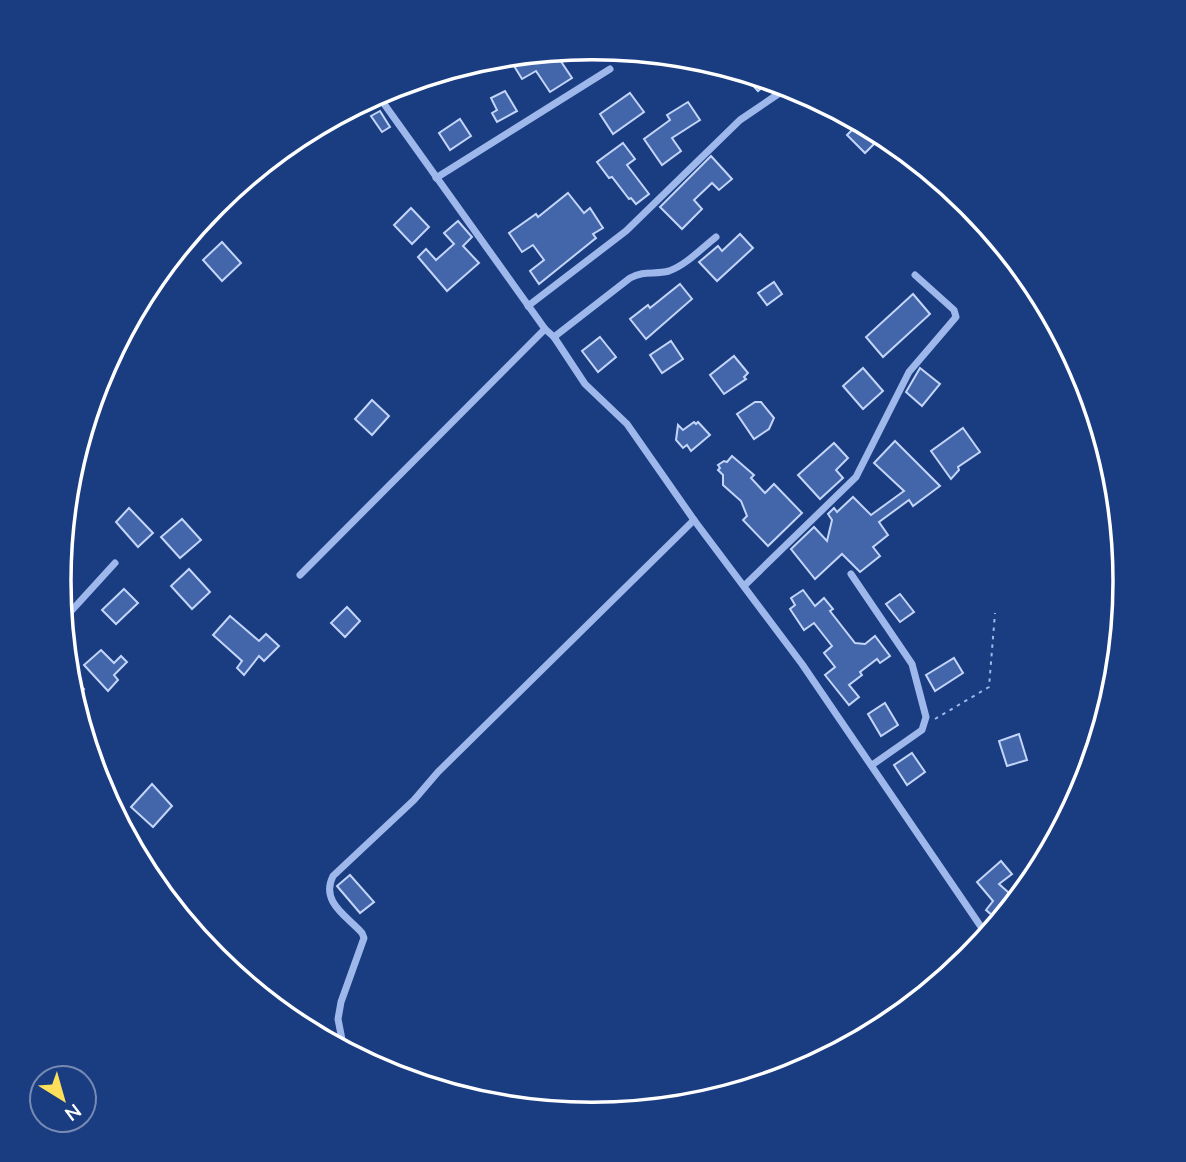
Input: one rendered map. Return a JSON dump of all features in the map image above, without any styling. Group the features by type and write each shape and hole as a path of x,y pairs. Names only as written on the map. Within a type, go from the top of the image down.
{"street":[{"path":"436,178 610,69"},
{"path":"527,306 626,231 740,120 779,94"},
{"path":"384,103 527,306 545,330 554,337 585,384 627,424 694,520 745,585 872,765 982,928"},
{"path":"554,337 630,278 640,273 667,271 681,265 716,237"},
{"path":"745,585 856,477 909,372 956,317 954,310 915,275"},
{"path":"300,575 545,330"},
{"path":"342,1038 338,1019 341,1002 364,938 331,901 329,890 333,876 414,800 438,772 694,520"},
{"path":"73,609 115,563"},
{"path":"852,574 912,664 926,716 922,730 872,765"}],"path":[{"path":"925,724 989,687 995,613"}],"building":[{"path":"561,61 572,78 550,92 536,71 522,79 514,66"},
{"path":"505,91 517,111 497,122 492,113 497,110 491,98"},
{"path":"630,93 644,112 613,134 600,114"},
{"path":"688,102 700,120 672,138 681,151 662,165 644,139 670,120 667,115"},
{"path":"380,111 390,127 382,132 371,116"},
{"path":"460,119 471,136 450,150 439,133"},
{"path":"853,129 876,142 865,153 847,135"},
{"path":"623,143 635,159 627,165 649,194 636,204 597,162"},
{"path":"711,156 732,179 719,190 712,183 694,200 702,209 682,229 660,207"},
{"path":"568,193 584,213 590,208 603,228 593,234 596,238 539,284 530,271 544,260 533,245 522,252 509,233 536,214 538,217"},
{"path":"411,208 429,227 412,244 394,225"},
{"path":"458,221 472,237 463,246 479,263 447,291 418,257 426,249 436,260 454,244 444,233"},
{"path":"740,234 753,248 717,281 699,262 718,246 722,251"},
{"path":"222,242 241,263 222,281 203,260"},
{"path":"774,282 782,294 767,305 758,293"},
{"path":"680,284 692,299 646,339 630,319 648,305 650,308"},
{"path":"913,294 930,314 883,357 866,337"},
{"path":"600,337 616,357 598,372 582,351"},
{"path":"671,341 683,359 662,373 650,355"},
{"path":"734,356 748,373 744,377 746,379 724,394 710,375"},
{"path":"863,368 883,391 863,409 843,386"},
{"path":"920,368 940,384 922,406 906,392"},
{"path":"372,400 389,416 372,435 355,419"},
{"path":"755,402 761,402 774,418 769,429 754,439 737,414"},
{"path":"698,422 710,435 691,451 687,445 683,448 676,440 678,425 683,430"},
{"path":"963,428 980,452 958,467 959,470 951,479 931,451"},
{"path":"895,441 940,486 913,506 909,500 879,522 888,535 873,547 880,556 860,572 842,554 815,579 791,549 814,527 827,541 832,520 828,514 834,508 837,512 853,497 871,515 904,491 874,463"},
{"path":"834,443 848,458 836,470 843,478 820,499 798,475"},
{"path":"732,456 754,475 751,478 765,493 774,484 802,513 768,546 743,520 747,516 741,501 723,485 723,475 718,470 718,465 727,462"},
{"path":"129,508 153,533 138,547 116,522"},
{"path":"182,519 201,540 180,558 161,537"},
{"path":"189,569 210,592 192,609 171,586"},
{"path":"124,589 138,603 116,624 102,610"},
{"path":"803,590 815,606 824,598 833,609 830,611 855,643 865,644 875,636 890,656 880,663 877,659 849,685 859,697 849,705 825,675 835,667 824,653 832,646 814,623 804,630 790,609 795,605 791,598"},
{"path":"900,594 914,612 900,622 886,604"},
{"path":"347,607 360,621 345,637 331,623"},
{"path":"230,616 259,641 266,634 279,646 264,661 259,656 244,675 237,668 242,661 213,635"},
{"path":"101,650 114,663 121,656 127,662 114,675 118,680 108,691 84,665"},
{"path":"954,658 963,673 935,691 926,675"},
{"path":"885,703 898,725 881,736 868,714"},
{"path":"1019,734 1027,760 1007,766 999,741"},
{"path":"912,753 925,772 907,785 894,765"},
{"path":"152,784 172,806 153,827 131,807"},
{"path":"1001,861 1012,874 999,884 1010,894 993,916 986,910 993,901 977,882"},
{"path":"350,875 374,902 360,913 337,886"}]}
